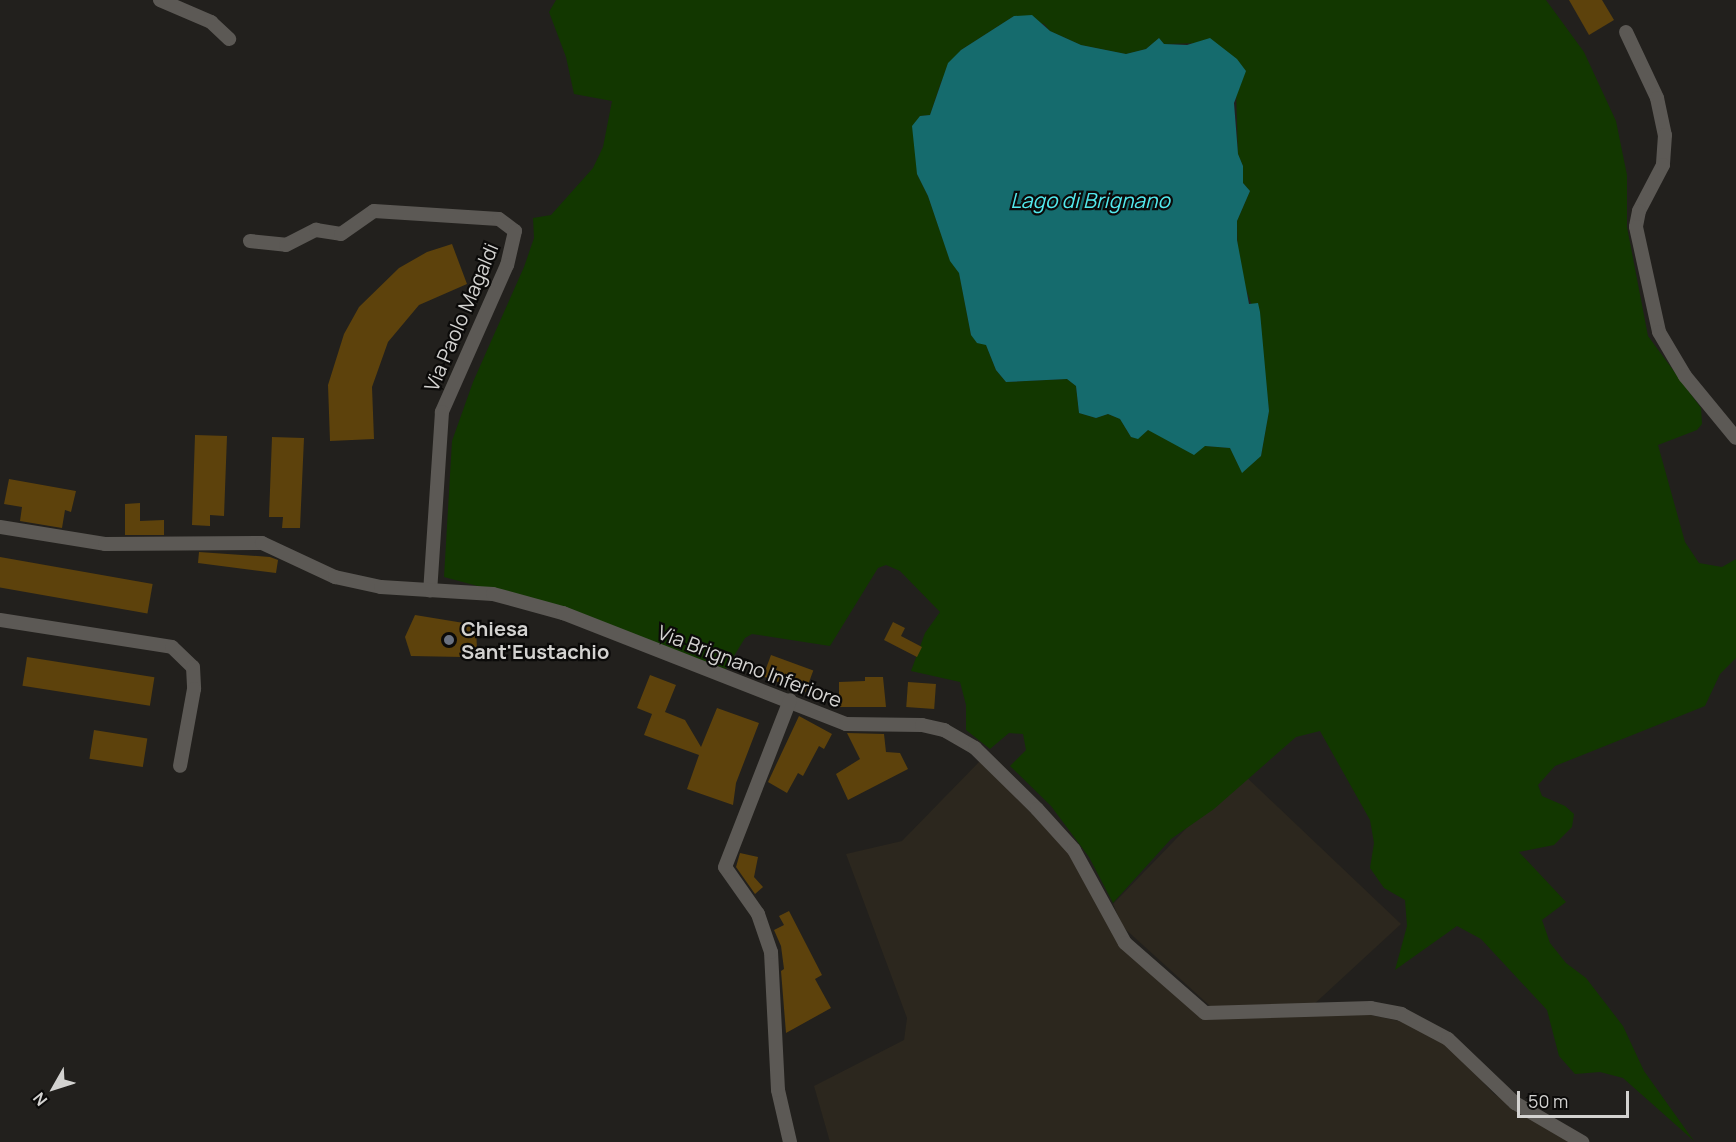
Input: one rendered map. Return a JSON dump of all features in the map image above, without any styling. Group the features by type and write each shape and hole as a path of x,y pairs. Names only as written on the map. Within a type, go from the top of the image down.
{"street":[{"path":"160,0 211,22 229,39"},
{"path":"1626,32 1657,98 1665,135 1663,165 1639,210 1636,227 1659,332 1685,376 1736,438"},
{"name":"Via Paolo Magaldi","path":"250,241 286,244 316,230 341,234 374,211 499,219 515,231 507,265 442,412 430,591"},
{"name":"Via Brignano Inferiore","path":"0,527 105,544 252,541 275,546 334,577 381,587 493,594 528,602 790,700 846,724 933,727 975,748 1074,850 1125,943 1205,1013 1371,1008 1401,1014 1448,1039 1515,1102 1582,1142"},
{"path":"0,620 172,646 193,667 194,688 180,766"},
{"path":"790,700 724,867 758,914 771,952 778,1090 790,1142"}],"shaded area":[{"path":"980,761 1073,856 1121,942 1206,1019 1361,1013 1404,1022 1448,1045 1494,1094 1574,1142 830,1142 814,1086 904,1040 907,1018 846,854 902,841"},
{"path":"1241,772 1401,924 1311,1007 1210,1006 1123,927 1113,904"}],"green space":[{"path":"556,0 1546,0 1584,52 1616,121 1627,175 1627,227 1648,336 1701,408 1702,424 1697,430 1658,445 1685,542 1699,563 1722,567 1736,559 1736,658 1720,674 1705,706 1555,766 1538,785 1542,796 1565,806 1574,814 1572,827 1554,845 1519,852 1566,902 1542,920 1550,943 1566,963 1586,978 1623,1026 1644,1071 1694,1141 1623,1078 1600,1072 1575,1074 1559,1056 1547,1010 1481,939 1457,926 1395,970 1407,926 1405,900 1384,888 1370,868 1374,843 1370,820 1320,731 1296,737 1214,809 1171,839 1113,903 1089,857 1051,806 1010,766 1026,750 1023,734 1009,733 990,749 966,730 966,705 960,682 911,671 925,633 940,612 900,571 886,565 878,568 830,646 752,634 745,638 726,669 530,600 444,577 452,441 473,382 524,267 534,238 533,218 551,215 593,168 603,147 612,101 574,94 566,57 549,12","holes":["1014,16 1044,24 1050,31 1081,45 1126,54 1146,49 1159,38 1164,44 1203,43 1236,91 1238,154 1243,166 1243,183 1250,191 1237,221 1238,265 1261,333 1269,411 1261,456 1242,472 1230,448 1205,446 1148,430 1138,438 1131,437 1120,419 1108,414 1096,418 1079,413 1076,386 1067,379 1006,382 996,370 986,345 971,335 959,272 950,260 928,196 917,174 920,116 930,115 941,82 961,50"]}],"water":[{"name":"Lago di Brignano","path":"1032,15 1050,31 1081,45 1126,54 1146,49 1159,38 1164,44 1187,45 1210,38 1237,59 1246,71 1234,103 1238,154 1243,166 1243,183 1250,191 1237,221 1237,240 1249,304 1258,303 1260,312 1269,411 1261,456 1242,473 1230,448 1205,446 1194,455 1148,430 1138,439 1131,437 1120,419 1108,414 1096,418 1079,413 1076,386 1067,379 1006,382 996,370 986,345 977,343 971,335 959,273 950,261 928,196 917,174 912,126 920,116 930,115 948,63 961,50 1014,16"}],"building":[{"path":"1569,0 1602,0 1614,20 1589,35"},
{"path":"452,244 467,284 419,305 388,342 372,387 374,439 330,441 328,385 344,334 359,307 399,268 427,252"},
{"path":"195,435 227,436 224,516 210,515 210,526 192,525"},
{"path":"272,437 304,438 300,528 282,528 283,517 269,517"},
{"path":"9,479 76,491 71,512 65,510 62,528 20,521 22,507 4,504"},
{"path":"140,503 140,521 164,520 164,535 125,535 125,504"},
{"path":"199,552 270,557 278,560 276,573 198,563"},
{"path":"0,557 153,584 147,613 0,587"},
{"path":"415,615 476,625 477,651 463,657 411,656 405,637"},
{"path":"893,622 905,628 901,636 922,647 917,657 884,640"},
{"path":"771,655 813,670 805,692 763,677"},
{"path":"27,657 154,677 150,706 22,686"},
{"path":"650,675 676,685 665,712 685,720 701,747 717,708 759,723 736,783 733,805 687,789 699,755 644,735 652,714 637,708"},
{"path":"865,677 883,677 886,707 839,707 839,682 865,681"},
{"path":"908,682 936,684 934,709 906,707"},
{"path":"799,716 832,734 824,749 819,746 803,776 798,773 787,793 768,782"},
{"path":"94,730 147,738 143,767 89,759"},
{"path":"847,733 884,734 886,752 900,753 908,769 848,800 836,774 860,759"},
{"path":"740,853 758,857 754,877 763,887 755,894 736,867"},
{"path":"789,911 822,975 815,979 831,1008 786,1033 781,971 784,969 781,946 774,930 784,925 779,916"}],"place":[{"name":"Chiesa Sant'Eustachio","path":"449,640"}]}
